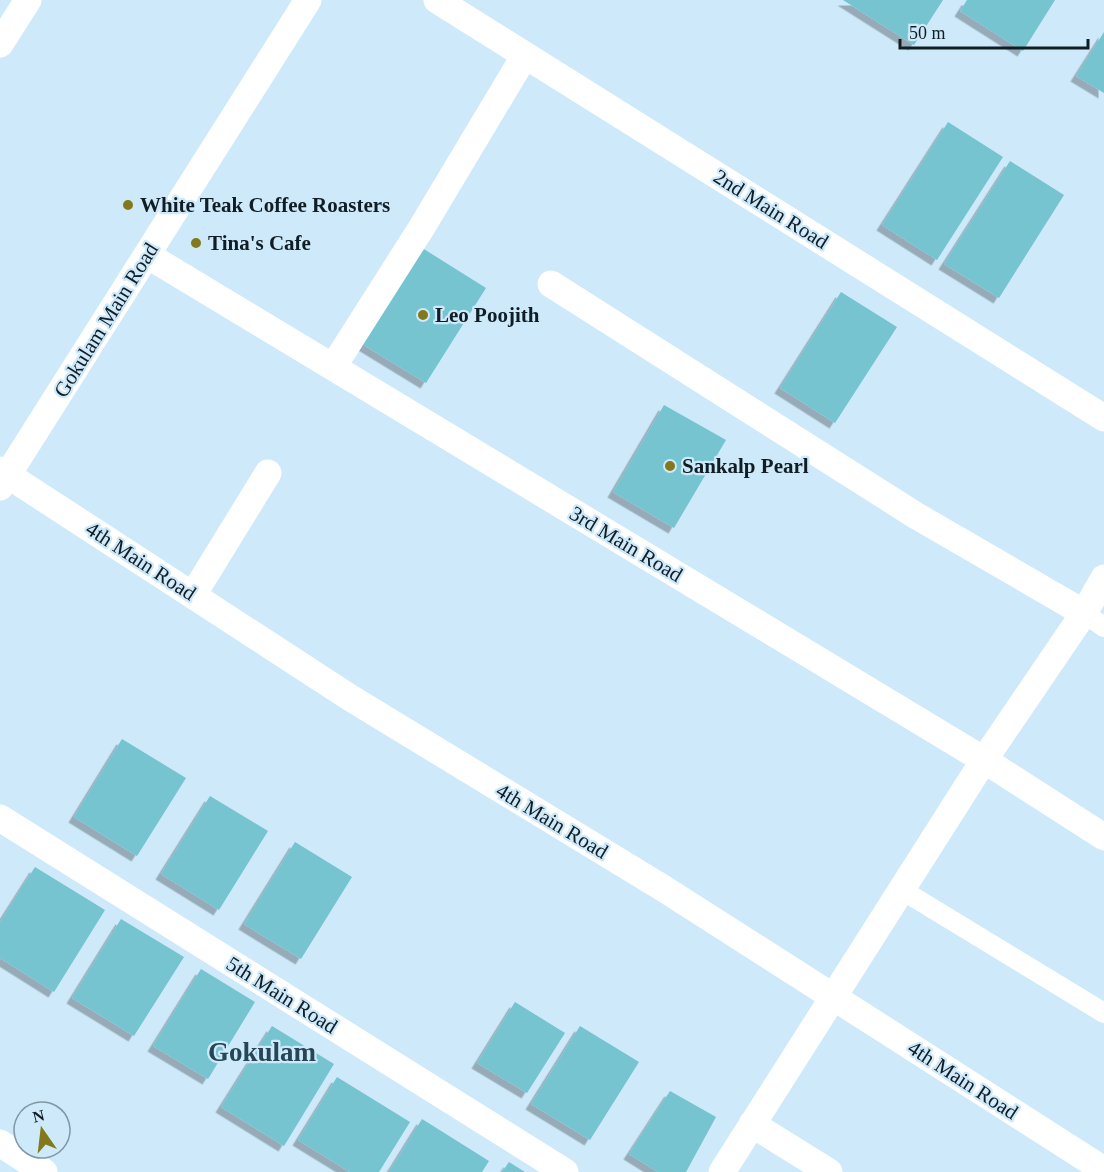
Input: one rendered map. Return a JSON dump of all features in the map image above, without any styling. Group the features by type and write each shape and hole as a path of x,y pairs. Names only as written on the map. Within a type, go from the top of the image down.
{"street":[{"path":"0,44 28,0"},
{"name":"Gokulam Main Road","path":"3,478 308,0"},
{"name":"2nd Main Road","path":"437,0 1104,418"},
{"path":"333,367 422,227 525,55"},
{"name":"3rd Main Road","path":"147,255 984,760 1104,837"},
{"path":"550,284 915,515 1094,620"},
{"path":"193,595 268,473"},
{"name":"4th Main Road","path":"3,478 193,595 349,697 666,890 1104,1170"},
{"path":"722,1172 984,760 1094,620 1104,578"},
{"name":"5th Main Road","path":"0,818 565,1172"},
{"path":"902,890 1104,1013"},
{"path":"752,1124 829,1172"},
{"path":"0,1143 44,1172"}],"building":[{"path":"843,0 943,0 914,45"},
{"path":"967,0 1055,0 1023,51 960,11"},
{"path":"1104,32 1104,93 1076,76"},
{"path":"948,122 1003,157 937,260 882,225"},
{"path":"1010,161 1064,195 999,298 944,264"},
{"name":"Leo Poojith","path":"419,246 486,288 426,383 359,342"},
{"path":"841,292 897,327 835,423 780,388"},
{"name":"Sankalp Pearl","path":"664,405 726,440 674,528 613,492"},
{"path":"122,739 186,778 137,856 74,817"},
{"path":"210,796 268,831 219,910 161,874"},
{"path":"295,842 352,877 301,959 244,924"},
{"path":"35,867 105,910 54,992 0,958 0,922"},
{"path":"121,919 184,957 134,1036 72,998"},
{"path":"201,969 255,1002 208,1079 153,1046"},
{"path":"515,1002 565,1033 527,1093 477,1063"},
{"path":"272,1026 334,1064 284,1146 221,1107"},
{"path":"580,1026 639,1062 590,1140 531,1104"},
{"path":"337,1077 410,1122 379,1172 350,1172 298,1140"},
{"path":"670,1091 716,1117 686,1172 658,1172 629,1154"},
{"path":"422,1119 489,1161 482,1172 389,1172"},
{"path":"509,1162 525,1172 502,1172"}],"place":[{"name":"White Teak Coffee Roasters","path":"128,205"},
{"name":"Tina's Cafe","path":"196,243"},
{"name":"Leo Poojith","path":"423,315"},
{"name":"Sankalp Pearl","path":"670,466"}],"district":[{"name":"Gokulam","path":"262,1052"}]}
